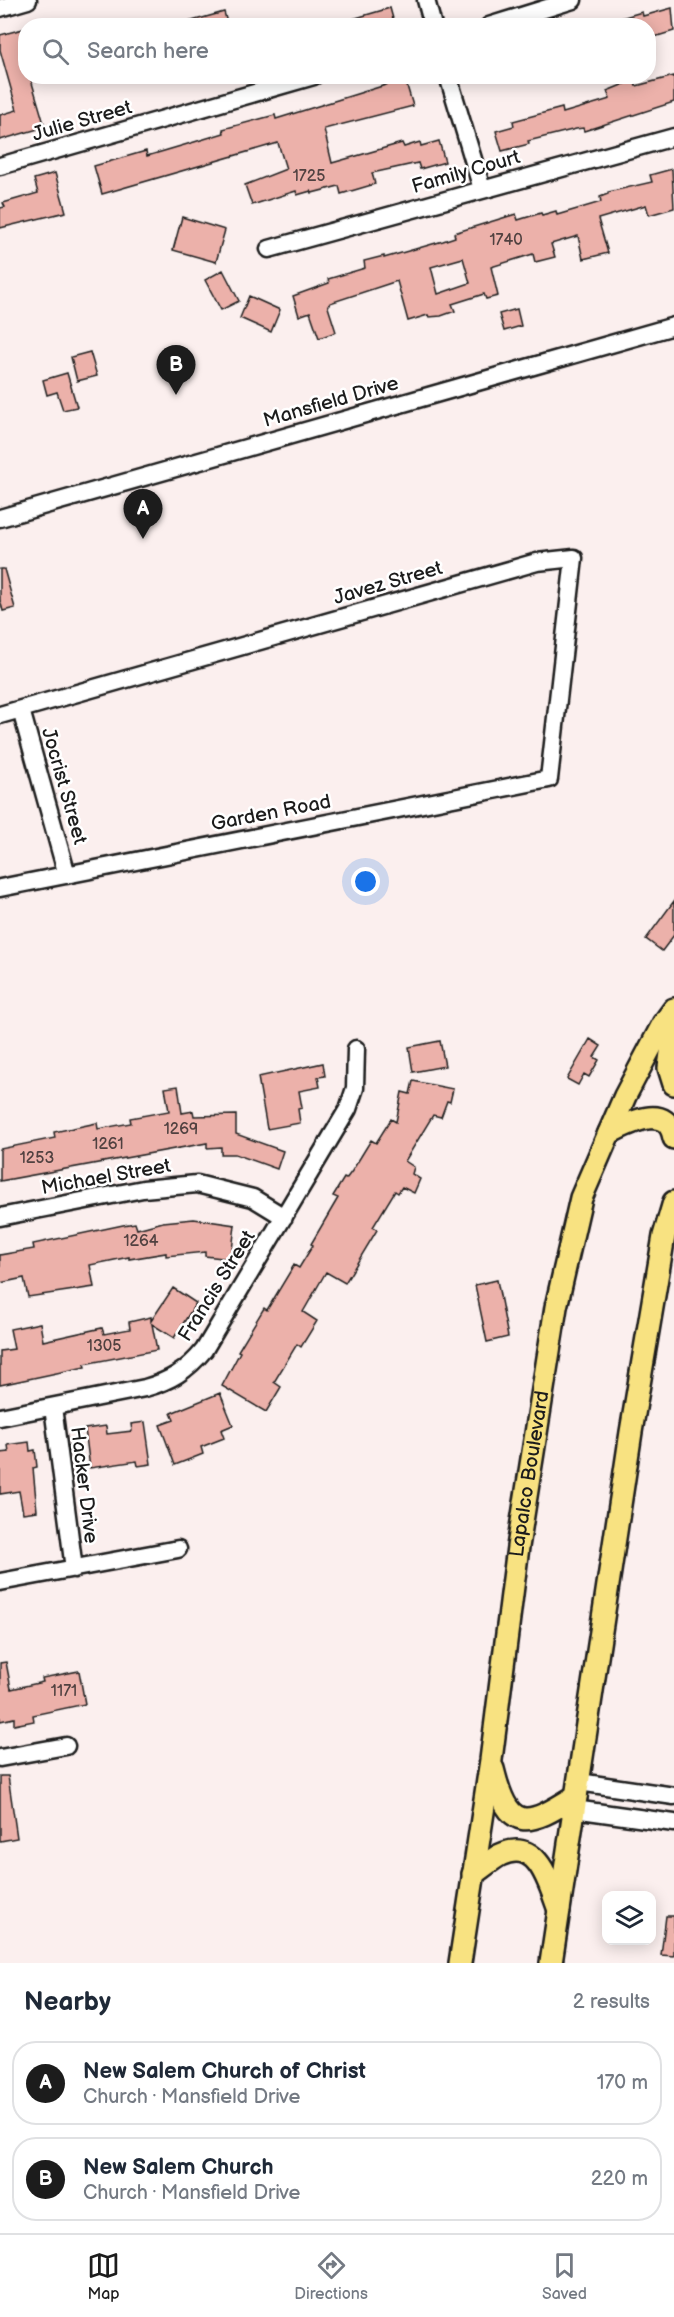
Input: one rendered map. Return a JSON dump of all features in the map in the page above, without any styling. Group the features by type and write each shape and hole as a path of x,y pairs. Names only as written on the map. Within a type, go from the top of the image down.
{"main road":[{"name":"Lapalco Boulevard","path":"460,1963 491,1760 518,1547 556,1307 581,1198 609,1133 657,1034 674,1009"},
{"path":"674,1030 669,1068 674,1084"},
{"path":"609,1133 635,1120 654,1116 664,1120 674,1138"},
{"path":"551,1963 674,1203"},
{"path":"491,1760 500,1796 509,1812 522,1819 542,1818 577,1796"},
{"path":"473,1874 502,1854 522,1852 541,1863 559,1910"}],"street":[{"path":"0,8 28,0"},
{"path":"426,0 431,18"},
{"path":"515,18 573,0"},
{"name":"Julie Street","path":"0,166 286,84"},
{"path":"450,84 482,189"},
{"name":"Family Court","path":"269,249 674,137"},
{"name":"Mansfield Drive","path":"0,518 674,326"},
{"name":"Javez Street","path":"0,715 537,562 574,558 549,779"},
{"name":"Jocrist Street","path":"21,710 67,875"},
{"name":"Garden Road","path":"0,888 549,779"},
{"name":"Francis Street","path":"0,1417 163,1383 192,1365 204,1350 348,1109 355,1088 356,1049"},
{"name":"Michael Street","path":"0,1218 143,1189 197,1184 253,1198 284,1217"},
{"name":"Hacker Drive","path":"53,1407 74,1569"},
{"path":"0,1582 178,1549"},
{"path":"0,1758 66,1746"},
{"path":"577,1796 674,1796"},
{"path":"577,1796 674,1822"}],"building":[{"path":"390,8 393,18 356,18"},
{"path":"672,8 674,31 656,37 656,18 621,18 642,12 643,16"},
{"path":"224,12 226,18 202,18"},
{"path":"18,30 18,84 32,84 45,127 0,140 0,115 17,110 0,50 0,35"},
{"path":"674,76 674,102 584,131 583,128 576,129 528,141 529,144 502,151 496,131 514,126 513,121 562,108 563,113 610,99 607,91 624,84 635,84 636,86 656,84 656,81"},
{"path":"389,84 406,84 413,106 324,129 332,163 402,143 404,147 420,142 421,146 439,141 445,162 420,169 418,163 372,173 375,184 341,194 339,186 297,195 296,191 252,205 245,185 286,169 278,143 102,194 94,166 146,151 147,156 224,133 223,129 275,115 276,119"},
{"path":"672,169 674,208 649,215 646,205 598,219 608,253 583,259 578,236 551,244 555,257 535,262 533,254 491,267 498,296 486,299 484,294 452,304 455,311 441,316 429,317 428,315 408,321 397,281 330,303 328,307 336,332 319,338 310,312 299,316 293,296 329,283 328,279 365,268 364,261 384,256 384,258 443,241 455,237 454,233 516,214 518,220 556,211 557,215 601,202 600,197 608,192 652,182 650,175","holes":["463,258 470,283 438,294 431,267"]},
{"path":"55,173 66,212 0,228 0,208 5,207 3,203 38,193 34,179"},
{"path":"182,217 225,230 216,262 173,250"},
{"path":"223,270 239,301 221,310 205,280"},
{"path":"249,296 280,310 271,332 240,318"},
{"path":"517,309 521,326 504,331 499,314"},
{"path":"90,352 97,376 77,381 71,357"},
{"path":"67,373 77,407 63,410 57,392 47,395 43,380"},
{"path":"0,569 4,569 15,608 3,611 0,600"},
{"path":"674,901 674,935 662,951 646,939"},
{"path":"590,1039 601,1046 594,1057 599,1060 589,1077 584,1074 578,1085 567,1079"},
{"path":"440,1041 445,1066 413,1072 409,1047"},
{"path":"323,1063 325,1076 318,1077 320,1087 299,1091 302,1108 298,1109 300,1123 267,1129 258,1077"},
{"path":"413,1081 453,1089 450,1102 447,1101 441,1117 433,1115 405,1161 414,1167 412,1174 420,1179 414,1193 402,1187 398,1193 395,1191 373,1227 377,1230 345,1283 326,1272 303,1312 317,1321 301,1347 297,1344 274,1382 281,1387 266,1412 222,1386 240,1352 238,1351 264,1308 267,1310 294,1265 299,1268 313,1245 311,1244 338,1198 333,1196 344,1178 346,1179 352,1171 371,1140 376,1143 391,1119 396,1122 402,1092 410,1094"},
{"path":"178,1086 182,1113 193,1111 194,1116 236,1115 236,1134 283,1151 277,1169 235,1154 221,1154 221,1147 207,1148 207,1143 0,1181 0,1149 55,1138 54,1132 97,1123 98,1129 131,1123 130,1118 169,1111 165,1088"},
{"path":"194,1219 235,1225 231,1259 205,1256 205,1252 166,1256 166,1253 129,1259 129,1257 90,1265 94,1287 28,1297 24,1278 0,1283 0,1255 34,1249 33,1244 135,1223 137,1229 163,1222"},
{"path":"497,1280 508,1337 487,1342 475,1285"},
{"path":"173,1288 196,1303 174,1338 152,1324 157,1350 84,1364 85,1367 0,1385 0,1351 14,1349 10,1329 40,1323 43,1341 102,1328 104,1334 130,1329 129,1322 151,1317 151,1321"},
{"path":"220,1393 233,1425 221,1430 224,1438 201,1447 203,1454 175,1465 160,1425 174,1420 171,1413"},
{"path":"145,1422 151,1464 138,1466 137,1461 90,1468 85,1429 106,1426 107,1434 132,1431 131,1424"},
{"path":"29,1442 30,1451 35,1450 37,1467 33,1468 37,1511 23,1513 19,1491 0,1494 0,1453 9,1452 8,1445"},
{"path":"6,1662 11,1689 43,1682 42,1678 79,1671 85,1704 33,1715 34,1721 14,1725 14,1718 0,1721 0,1663"},
{"path":"0,1776 8,1776 17,1838 0,1841"},
{"path":"666,1916 674,1916 674,1956 661,1955"}],"place":[{"name":"New Salem Church","path":"176,395"},
{"name":"New Salem Church of Christ","path":"143,539"}]}
